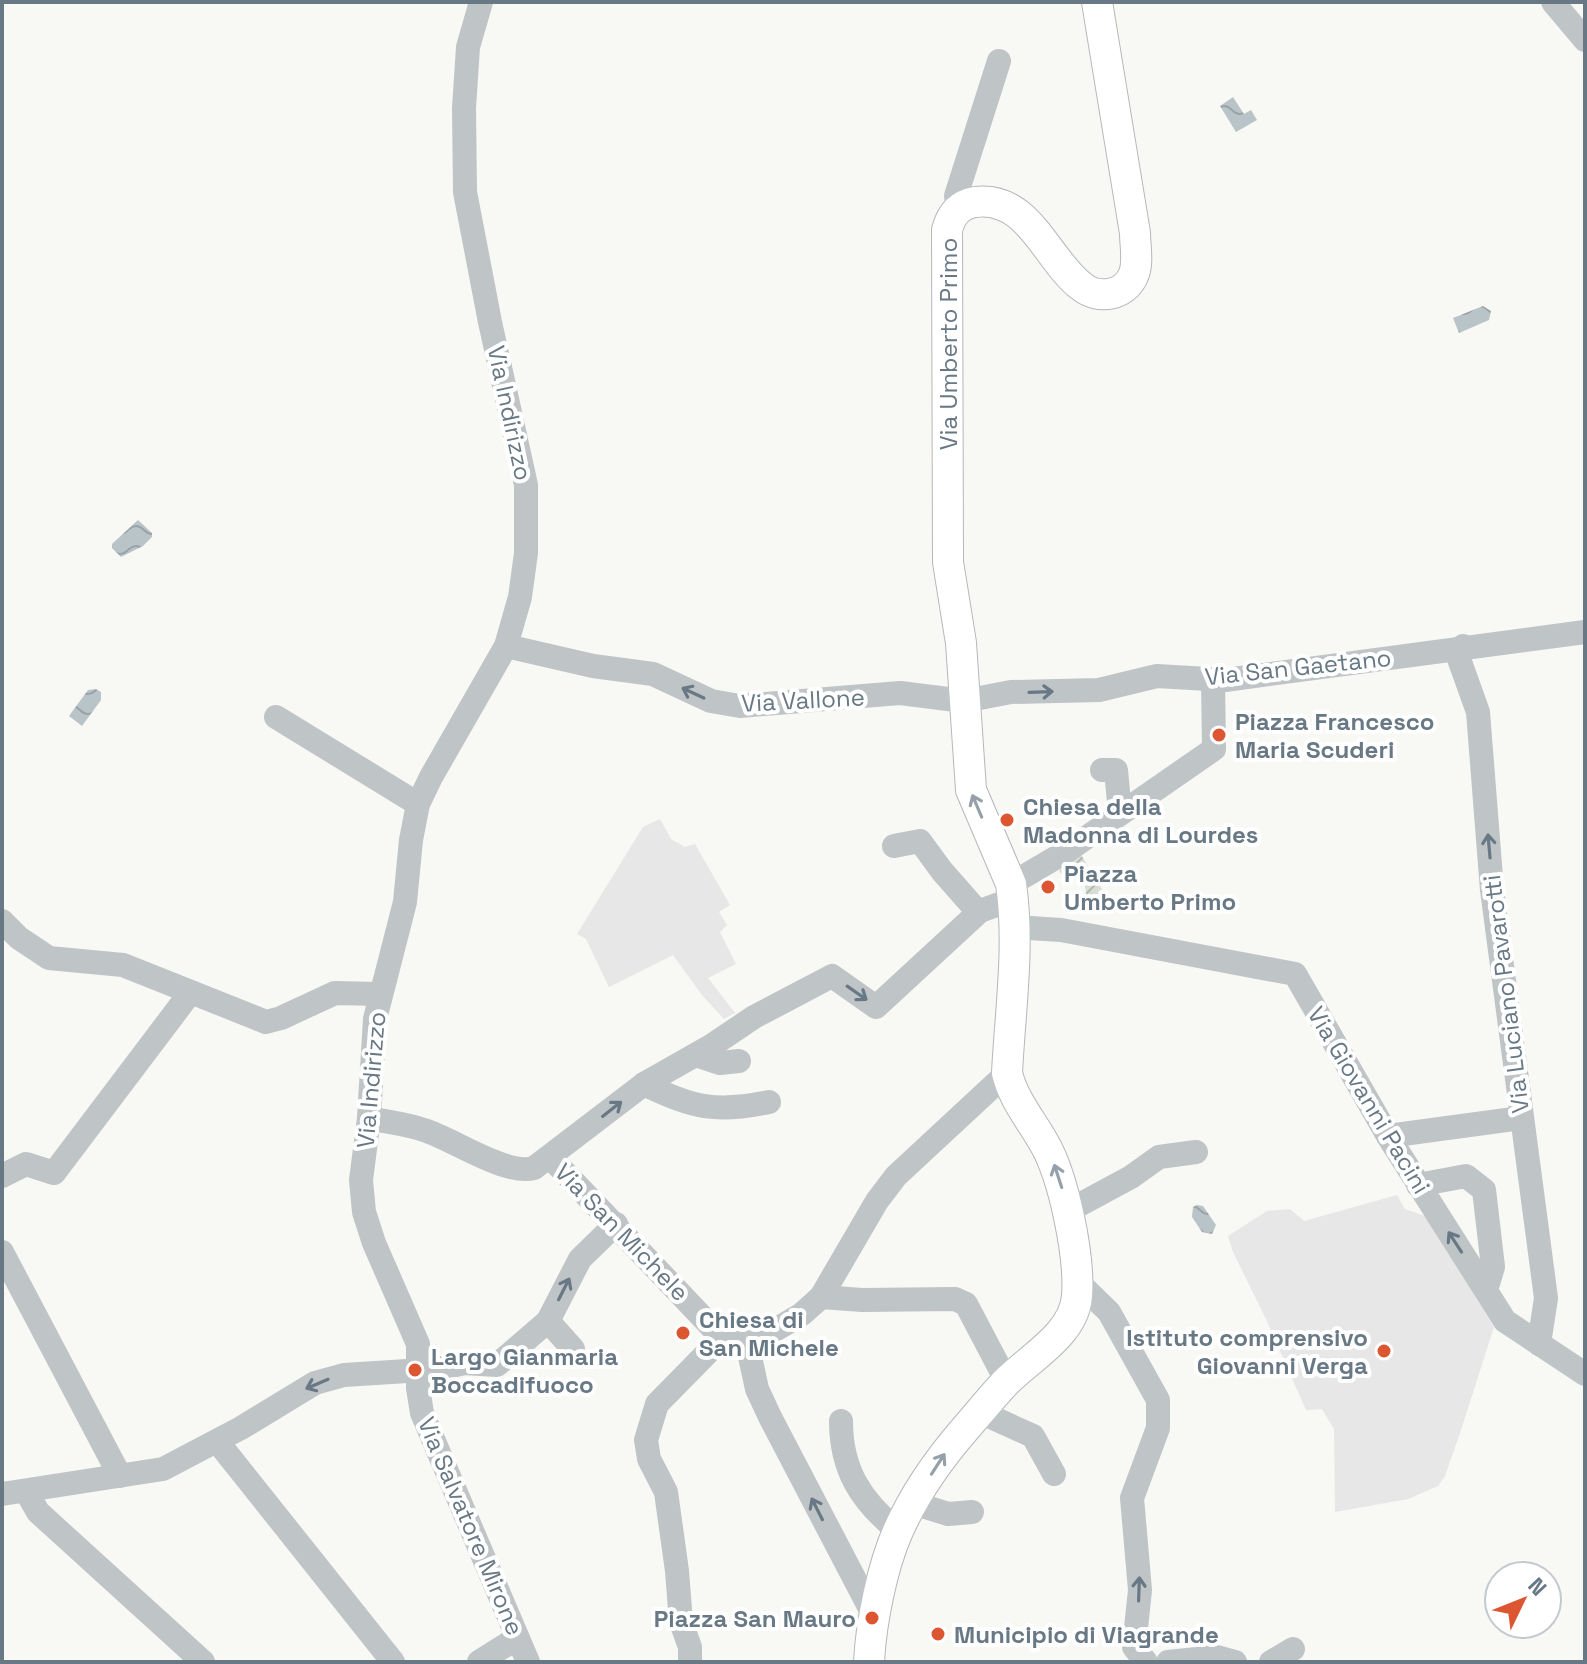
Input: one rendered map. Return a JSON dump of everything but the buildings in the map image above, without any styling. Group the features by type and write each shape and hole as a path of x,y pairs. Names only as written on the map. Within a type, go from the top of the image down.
{"main road":[{"name":"Via Umberto Primo","path":"869,1662 883,1585 898,1531 913,1503 946,1452 980,1412 1071,1319 1077,1300 1078,1282 1068,1211 1056,1168 1011,1089 1007,1073 1012,906 971,790 961,643 948,547 947,230 951,216 966,204 980,202 1007,208 1020,216 1084,289 1110,295 1118,292 1133,276 1136,265 1135,233 1097,2"}],"street":[{"name":"Via Indirizzo","path":"423,1370 364,1212 361,1180 369,1118 375,1019 405,902 418,804 506,646 520,597 526,553 526,485 465,192 464,108 468,47 481,2"},
{"path":"1553,2 1585,40"},
{"path":"958,209 956,196 999,61"},
{"name":"Via San Gaetano","path":"964,701 1011,692 1099,690 1157,676 1213,681 1585,632"},
{"name":"Via Vallone","path":"506,646 593,666 653,674 711,701 740,706 900,693 964,701"},
{"name":"Via Luciano Pavarotti","path":"1463,646 1459,659 1478,712 1492,890 1546,1298 1539,1344"},
{"path":"369,1118 423,1129 525,1170 550,1157 644,1084 754,1017 832,976 876,1007 979,912 1012,906 1067,851 1209,753 1213,681"},
{"path":"276,717 418,804"},
{"path":"1102,770 1116,770 1120,813"},
{"path":"894,846 920,841 979,912"},
{"name":"Via Giovanni Pacini","path":"1012,906 1061,930 1295,974 1388,1136 1505,1321 1585,1374"},
{"path":"2,921 19,938 49,958 123,965 266,1022 335,993 380,994"},
{"path":"2,1176 26,1164 54,1173 190,993"},
{"path":"696,1055 720,1063 739,1061"},
{"path":"690,1662 690,1647 681,1622 666,1492 649,1459 646,1440 657,1404 713,1347 775,1330 802,1314 821,1297 877,1201 896,1176 1007,1073"},
{"path":"644,1084 675,1099 721,1109 769,1102"},
{"path":"1388,1136 1521,1118"},
{"path":"1068,1211 1131,1177 1159,1157 1196,1152"},
{"name":"Via San Michele","path":"550,1157 736,1340"},
{"path":"1418,1185 1466,1176 1484,1190 1493,1267 1486,1290"},
{"path":"14,1492 163,1469 315,1383 344,1375 423,1370 464,1363 497,1365 548,1321 580,1259 616,1224"},
{"path":"2,1252 120,1476"},
{"path":"1078,1282 1109,1312 1158,1400 1158,1428 1132,1498 1140,1590 1134,1647 1146,1662"},
{"path":"821,1297 955,1299 966,1304 1007,1382"},
{"path":"548,1321 573,1349"},
{"path":"736,1340 757,1389 875,1618"},
{"name":"Via Salvatore Mirone","path":"423,1370 422,1413 528,1662"},
{"path":"980,1412 1033,1436 1054,1474"},
{"path":"841,1421 841,1439 847,1464 859,1491 876,1513 898,1531"},
{"path":"217,1441 393,1662"},
{"path":"14,1492 203,1662"},
{"path":"913,1503 948,1514 972,1512"},
{"path":"479,1662 517,1638"},
{"path":"1271,1662 1293,1649"},
{"path":"1168,1662 1217,1657 1235,1662"}],"shaded area":[{"path":"660,819 671,839 685,847 695,844 730,905 719,912 727,925 720,932 736,964 708,978 735,1013 724,1019 673,955 609,987 586,939 577,934 643,827"},
{"path":"1080,853 1103,891 1093,899 1087,900 1084,880 1065,879 1059,871 1062,865"},
{"name":"Istituto comprensivo Giovanni Verga","path":"1397,1195 1405,1209 1425,1216 1494,1327 1445,1476 1438,1486 1408,1499 1335,1512 1334,1429 1322,1409 1306,1410 1228,1236 1267,1211 1290,1209 1304,1221"}],"water":[{"path":"1233,97 1244,114 1251,110 1257,120 1236,132 1220,106"},
{"path":"1483,306 1491,311 1489,320 1459,333 1453,318"},
{"path":"138,520 152,533 152,537 143,546 121,557 112,544"},
{"path":"88,690 101,692 101,700 82,726 69,716"},
{"path":"1203,1206 1216,1225 1212,1234 1202,1232 1192,1217 1193,1207"}],"place":[{"name":"Piazza Francesco Maria Scuderi","path":"1219,735"},
{"name":"Chiesa della Madonna di Lourdes","path":"1007,820"},
{"name":"Piazza Umberto Primo","path":"1048,887"},
{"name":"Chiesa di San Michele","path":"683,1333"},
{"name":"Istituto comprensivo Giovanni Verga","path":"1384,1351"},
{"name":"Largo Gianmaria Boccadifuoco","path":"415,1370"},
{"name":"Piazza San Mauro","path":"872,1618"},
{"name":"Municipio di Viagrande","path":"938,1634"}]}
